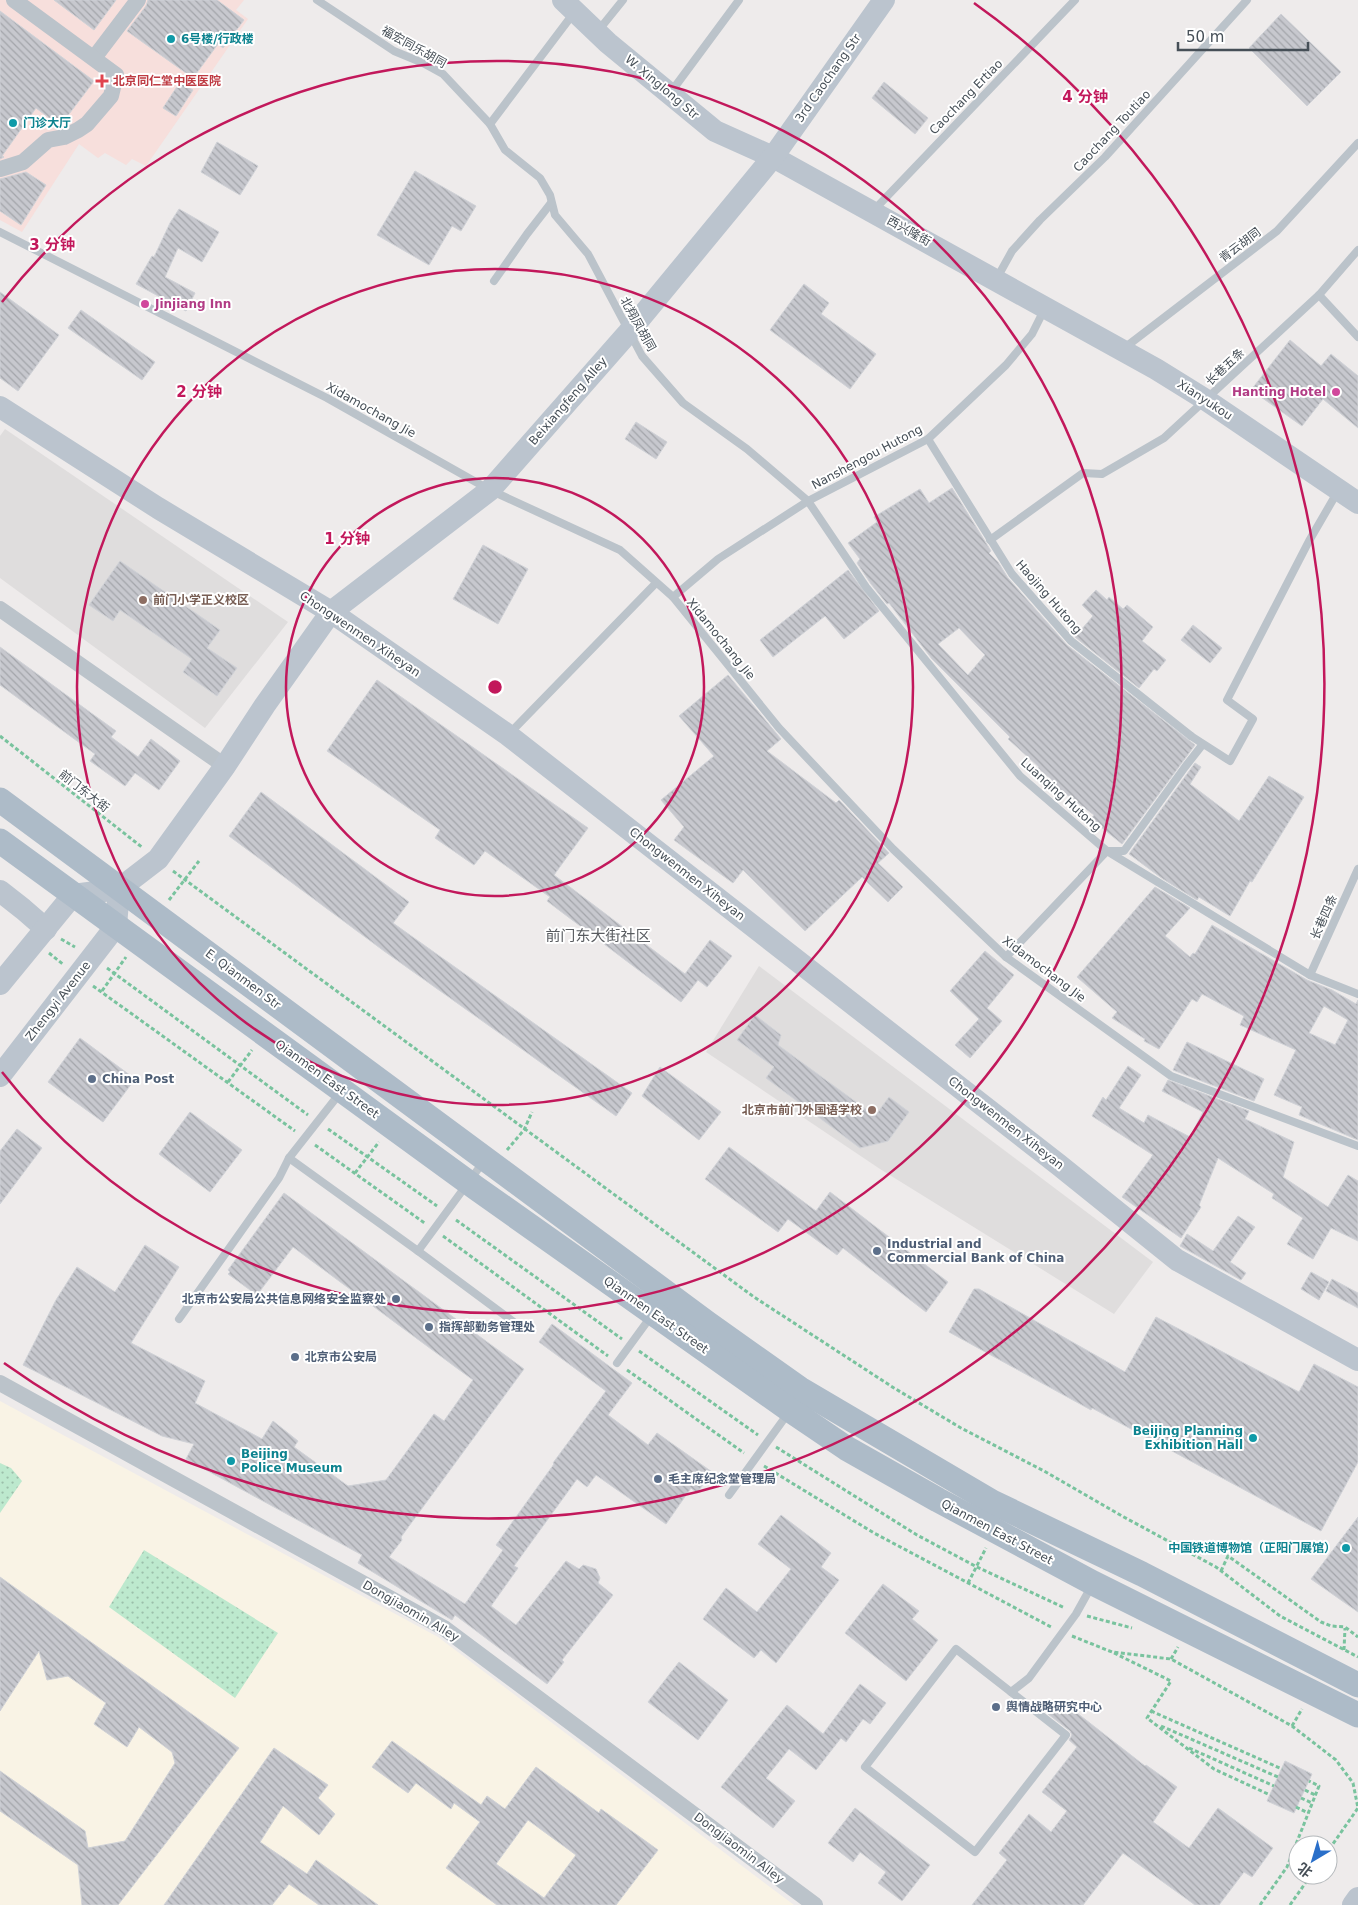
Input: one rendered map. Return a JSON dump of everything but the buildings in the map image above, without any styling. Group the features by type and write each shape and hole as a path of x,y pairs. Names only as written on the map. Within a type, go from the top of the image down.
{"main road":[{"name":"E. Qianmen Str","path":"0,800 119,889 158,915 485,1160"},
{"name":"Qianmen East Street","path":"0,841 342,1091 790,1410 871,1462 1093,1583 1358,1715"},
{"name":"Qianmen East Street","path":"485,1160 707,1323 808,1394 992,1502 1142,1574 1358,1685"}],"street":[{"path":"0,169 23,162 48,140 64,137 87,124 111,96 116,75 14,0"},
{"path":"94,58 138,0"},
{"name":"3rd Caochang Str","path":"773,157 884,0"},
{"name":"W. Xinglong Str","path":"569,6 597,32 715,131 773,157"},
{"name":"西兴隆街","path":"773,157 1045,307"},
{"name":"Beixiangfeng Alley","path":"119,889 158,859 225,766 265,705 331,612 490,490 628,333 773,157"},
{"name":"Xianyukou","path":"1045,307 1206,400 1358,504"},
{"name":"Chongwenmen Xiheyan","path":"0,408 158,508 331,612 508,735 1059,1165 1177,1260 1358,1360"},
{"path":"0,609 225,766"},
{"path":"0,984 73,895 119,889 116,926"},
{"path":"0,892 46,929"},
{"name":"Zhengyi Avenue","path":"0,1076 116,926"},
{"name":"Dongjiaomin Alley","path":"0,1383 444,1628 815,1905"},
{"path":"1353,1905 1358,1898"}],"lane":[{"name":"福宏同乐胡同","path":"317,0 394,51 423,63 442,74 490,124"},
{"path":"597,32 623,0"},
{"path":"670,94 739,0"},
{"name":"Caochang Ertiao","path":"873,211 1075,0"},
{"name":"Caochang Toutiao","path":"996,279 1012,251 1040,220 1105,157 1247,0"},
{"path":"490,124 569,6"},
{"name":"北翔凤胡同","path":"490,124 505,150 540,178 550,195 555,215 588,254 628,333 642,356 682,403 747,449 808,501"},
{"name":"青云胡同","path":"1122,350 1277,231 1358,143"},
{"path":"494,281 551,203"},
{"name":"Xidamochang Jie","path":"0,232 327,398 490,490 620,550 656,584 673,597 779,728 893,849 1006,957 1171,1076 1358,1146"},
{"name":"长巷五条","path":"990,540 1083,473 1102,474 1164,438 1319,295 1358,250"},
{"path":"1319,295 1358,338"},
{"name":"Nanshengou Hutong","path":"673,597 718,559 808,501 928,439 1006,365 1032,334 1045,307"},
{"name":"Haojing Hutong","path":"928,439 1012,574 1071,641 1191,736 1230,761 1253,719 1227,700 1309,541 1338,491"},
{"name":"Luanqing Hutong","path":"808,501 866,587 1020,776 1107,850 1310,975 1358,994"},
{"path":"508,735 656,584"},
{"path":"1006,957 1107,850 1124,851 1203,744 1191,736"},
{"name":"长巷四条","path":"1310,975 1358,869"},
{"path":"179,1319 279,1178 289,1158 342,1091"},
{"path":"289,1158 519,1326"},
{"path":"418,1251 485,1160"},
{"path":"617,1363 653,1313"},
{"path":"729,1495 790,1410"},
{"path":"1011,1692 1029,1678 1076,1614 1093,1583"},
{"path":"956,1649 1011,1692 1066,1735 975,1852 865,1767 956,1649"}],"path":[{"name":"前门东大街","path":"0,736 158,859 754,1298 894,1388 961,1428 1044,1471 1221,1571 1280,1616 1358,1657"},
{"path":"228,1082 256,1043"},
{"path":"355,1173 383,1136"},
{"path":"968,1583 988,1545"},
{"path":"1221,1571 1228,1556 1321,1622 1331,1626 1345,1627 1358,1637"},
{"path":"1344,1650 1345,1627"},
{"path":"1179,1646 1170,1659 1292,1726 1336,1760 1353,1783 1358,1808 1338,1837"},
{"path":"1112,1652 1171,1681 1147,1718 1214,1769 1270,1795"},
{"path":"1292,1726 1302,1709"},
{"path":"1151,1711 1282,1769"},
{"path":"1156,1724 1278,1777"},
{"path":"1184,1746 1274,1786"},
{"path":"1260,1905 1287,1867 1312,1804 1319,1786 1309,1781"},
{"path":"1305,1790 1315,1795"},
{"path":"1301,1798 1312,1804"},
{"path":"1296,1807 1308,1813"},
{"path":"1290,1905 1304,1885"}],"shaded area":[{"name":"北京同仁堂中医医院","path":"0,0 244,0 236,10 248,19 146,166 132,159 126,165 105,153 98,158 79,144 22,232 0,220"},
{"name":"前门小学正义校区","path":"5,429 288,622 205,728 0,578 0,436"},
{"name":"北京市前门外国语学校","path":"759,966 1153,1262 1114,1314 880,1169 706,1052"},
{"path":"0,1401 438,1637 794,1905 0,1905"}],"green space":[{"path":"0,1463 11,1468 22,1481 0,1513"},
{"path":"144,1550 278,1633 235,1698 109,1607"}],"place":[{"name":"6号楼/行政楼","path":"171,39"},
{"name":"北京同仁堂中医医院","path":"102,81"},
{"name":"门诊大厅","path":"13,123"},
{"name":"Jinjiang Inn","path":"145,304"},
{"name":"Hanting Hotel","path":"1336,392"},
{"name":"前门小学正义校区","path":"143,600"},
{"name":"China Post","path":"92,1079"},
{"name":"北京市前门外国语学校","path":"872,1110"},
{"name":"Industrial and Commercial Bank of China","path":"877,1251"},
{"name":"北京市公安局公共信息网络安全监察处","path":"396,1299"},
{"name":"指挥部勤务管理处","path":"429,1327"},
{"name":"北京市公安局","path":"295,1357"},
{"name":"Beijing Planning Exhibition Hall","path":"1253,1438"},
{"name":"Beijing Police Museum","path":"231,1461"},
{"name":"毛主席纪念堂管理局","path":"658,1479"},
{"name":"中国铁道博物馆（正阳门展馆）","path":"1346,1548"},
{"name":"舆情战略研究中心","path":"996,1707"}],"district":[{"name":"前门东大街社区","path":"598,936"}]}
